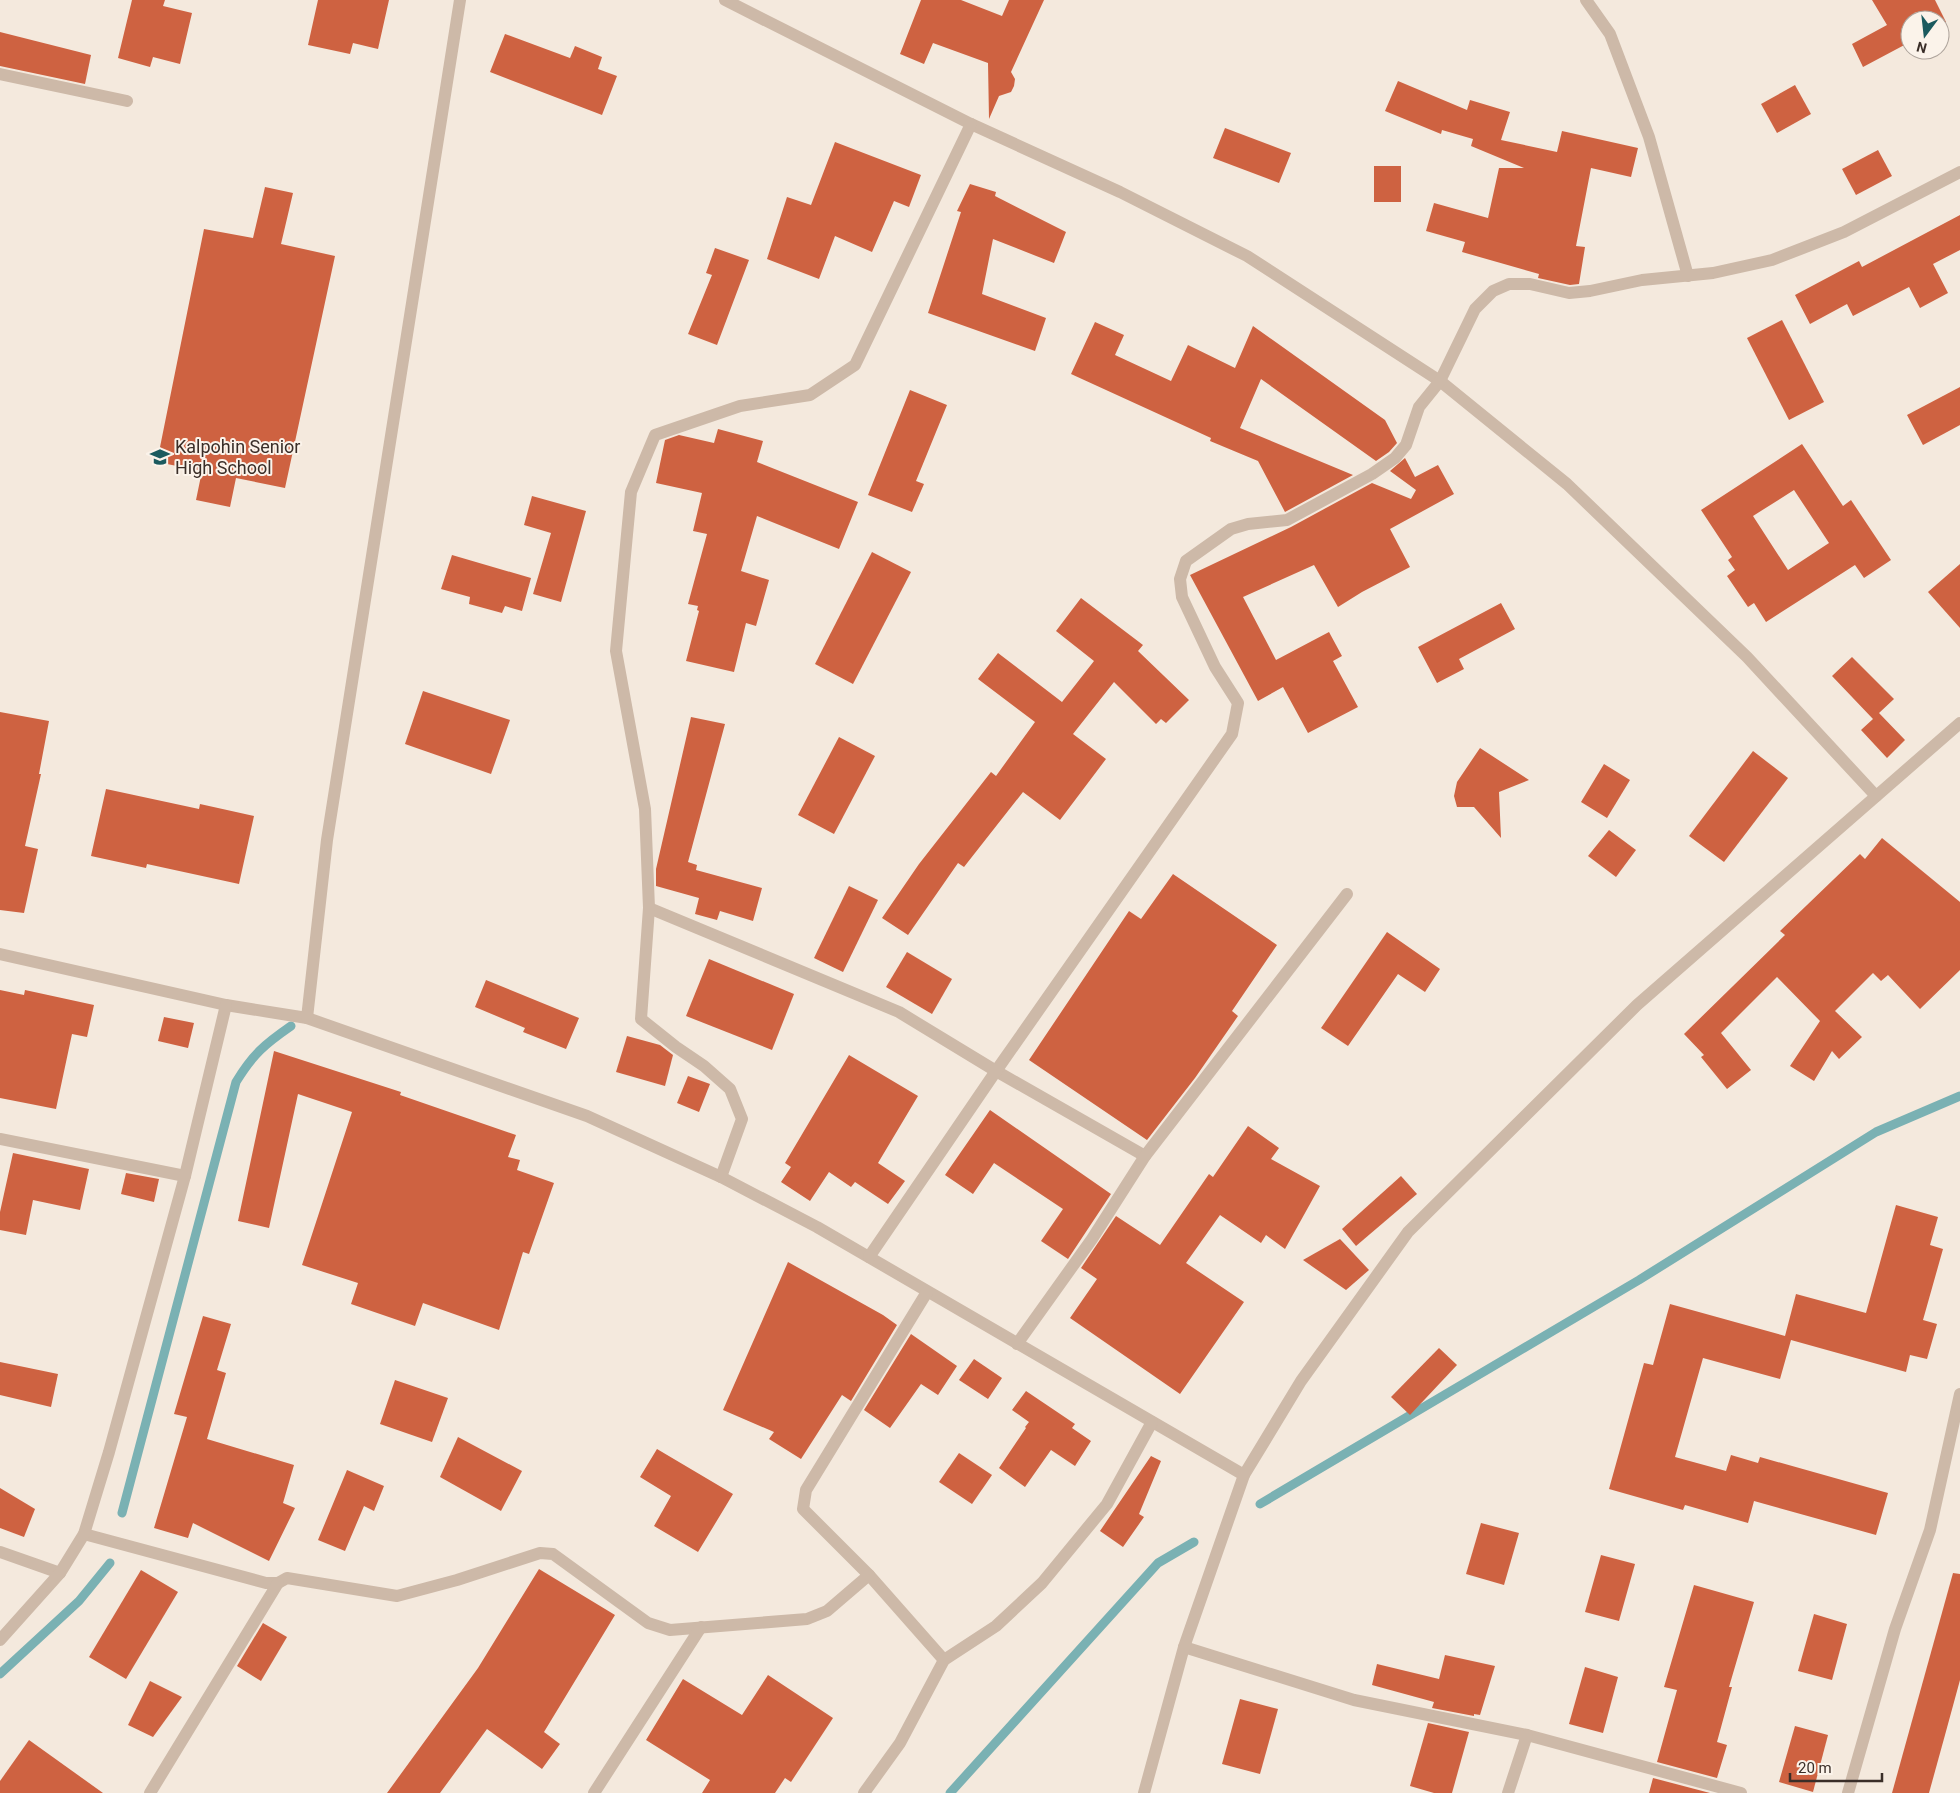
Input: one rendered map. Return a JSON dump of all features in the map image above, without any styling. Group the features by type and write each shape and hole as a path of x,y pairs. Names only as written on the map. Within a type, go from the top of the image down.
{"street":[{"path":"307,1018 329,830 460,0"},
{"path":"725,0 971,124 1120,192 1247,256 1440,381 1574,491 1747,657 1876,796"},
{"path":"1586,0 1610,34 1649,137 1688,276"},
{"path":"0,74 127,101"},
{"path":"721,1177 742,1120 730,1089 704,1066 676,1047 641,1019 649,908 645,809 616,651 632,492 655,435 740,406 810,395 855,365 971,124"},
{"path":"870,1257 996,1071 1232,734 1238,703 1215,667 1182,597 1180,579 1186,561 1231,529 1248,524 1287,520 1372,474 1395,458 1406,445 1419,407 1440,381 1475,309 1493,291 1509,284 1530,284 1569,293 1590,291 1642,280 1713,273 1772,260 1844,232 1960,172"},
{"path":"1144,1793 1184,1647 1244,1476 1301,1381 1408,1232 1637,1005 1960,723"},
{"path":"1017,1344 1092,1239 1145,1156 1347,894"},
{"path":"649,908 899,1012 996,1071 1145,1156"},
{"path":"0,954 226,1004 307,1018 587,1116 721,1177 818,1227 1244,1476"},
{"path":"0,1640 60,1573 84,1534 109,1452 186,1176 226,1004"},
{"path":"0,1139 186,1176"},
{"path":"927,1292 806,1490 803,1509 869,1575 944,1660"},
{"path":"1848,1793 1895,1629 1930,1530 1960,1394"},
{"path":"864,1793 900,1743 944,1660 996,1626 1042,1584 1107,1504 1152,1422"},
{"path":"84,1534 266,1583 278,1583 287,1578 397,1596 458,1580 540,1553 552,1554 648,1623 670,1630 807,1619 827,1612 869,1575"},
{"path":"0,1552 60,1573"},
{"path":"150,1793 278,1583"},
{"path":"594,1793 701,1627"},
{"path":"1184,1647 1354,1700 1527,1735 1741,1793"},
{"path":"1508,1793 1527,1735"}],"building":[{"path":"132,0 165,0 163,6 192,13 180,64 153,57 150,67 118,58"},
{"path":"318,0 389,0 378,49 353,43 350,54 308,45"},
{"path":"921,0 961,0 1002,16 1009,0 1044,0 1011,72 1015,79 1014,86 1011,92 999,96 989,119 988,63 933,43 924,64 900,54"},
{"path":"1872,0 1935,0 1940,10 1900,10 1900,47 1863,67 1852,44 1887,25"},
{"path":"0,32 91,55 85,84 0,66"},
{"path":"505,34 570,58 575,46 602,57 598,69 617,76 602,115 490,72"},
{"path":"1398,81 1467,110 1470,100 1510,112 1501,140 1557,152 1562,131 1638,148 1631,177 1591,168 1576,246 1585,247 1579,284 1570,285 1538,278 1539,274 1462,252 1465,242 1426,231 1434,203 1488,218 1499,168 1524,168 1471,146 1473,139 1442,130 1441,134 1385,111"},
{"path":"1795,85 1811,114 1777,133 1761,104"},
{"path":"1225,128 1291,153 1279,183 1213,158"},
{"path":"835,142 921,175 909,207 894,201 872,252 835,236 819,279 767,259 787,197 811,205"},
{"path":"1878,150 1892,176 1856,195 1842,169"},
{"path":"1374,166 1401,166 1401,202 1374,202"},
{"path":"970,184 996,192 995,196 1066,232 1054,263 993,239 982,294 1046,318 1035,351 928,313 961,212 957,211"},
{"path":"265,187 293,193 281,244 335,256 285,488 236,478 230,507 196,500 202,471 157,462 204,229 253,238"},
{"path":"1960,215 1960,250 1933,264 1948,293 1920,308 1909,287 1853,316 1847,304 1810,324 1795,295 1859,261 1862,267"},
{"path":"715,248 749,260 717,345 688,334 712,275 706,273"},
{"path":"1782,320 1824,402 1789,420 1747,338"},
{"path":"1095,322 1124,335 1115,355 1171,381 1188,345 1235,368 1253,326 1385,420 1397,443 1389,452 1376,461 1261,379 1240,428 1353,475 1285,512 1258,461 1210,441 1211,438 1071,374"},
{"path":"1960,387 1960,425 1923,445 1907,415"},
{"path":"910,390 947,405 916,481 924,484 912,512 868,495"},
{"path":"718,429 763,441 757,462 858,502 839,549 757,516 741,571 769,580 756,626 746,623 734,672 686,661 699,611 697,610 698,606 688,604 707,534 693,531 702,493 656,483 665,440 679,435 714,443"},
{"path":"1802,444 1843,506 1851,500 1891,560 1864,578 1855,565 1766,622 1754,603 1748,607 1727,576 1735,570 1728,560 1732,557 1701,510","holes":["1794,490 1829,543 1788,570 1753,516"]},
{"path":"1405,458 1415,477 1438,465 1454,494 1390,529 1410,567 1338,607 1314,565 1243,597 1276,660 1329,632 1342,656 1333,661 1358,707 1308,733 1283,687 1258,701 1190,575 1291,527 1372,483 1411,499 1416,490 1390,471"},
{"path":"532,496 586,511 561,602 533,594 551,533 524,525"},
{"path":"872,552 911,572 853,684 815,664"},
{"path":"452,555 531,578 522,611 505,606 502,613 469,604 470,597 441,589"},
{"path":"1960,564 1960,628 1928,592"},
{"path":"1081,598 1143,645 1138,651 1189,700 1166,723 1161,719 1156,724 1114,682 1073,734 1106,759 1060,820 1023,792 964,867 958,863 908,935 882,918 919,864 991,772 996,776 1035,722 978,679 998,653 1062,702 1094,661 1056,631"},
{"path":"1501,603 1515,629 1459,659 1464,669 1437,683 1418,647"},
{"path":"1852,657 1894,699 1879,713 1905,740 1887,758 1861,730 1873,719 1832,676"},
{"path":"423,691 510,720 491,774 405,744"},
{"path":"0,712 49,721 39,774 41,774 25,846 38,849 24,913 0,910"},
{"path":"691,717 725,724 688,862 697,865 696,870 762,888 753,921 720,911 717,920 695,914 699,898 656,886 656,869"},
{"path":"839,737 875,756 834,834 798,815"},
{"path":"1480,748 1529,780 1499,792 1501,838 1474,807 1457,807 1454,796 1457,782"},
{"path":"1753,751 1788,778 1724,862 1689,836"},
{"path":"1604,764 1630,780 1607,818 1581,802"},
{"path":"106,789 199,809 200,804 254,816 239,884 147,864 146,868 91,856"},
{"path":"1609,830 1636,850 1616,877 1588,856"},
{"path":"1882,838 1960,902 1960,970 1920,1009 1888,975 1881,981 1873,973 1835,1011 1862,1037 1839,1059 1832,1051 1814,1081 1790,1066 1820,1021 1777,977 1721,1033 1751,1070 1727,1089 1701,1057 1704,1055 1684,1034 1785,935 1780,931 1860,854 1865,859"},
{"path":"1173,874 1277,945 1232,1011 1238,1016 1195,1078 1147,1140 1029,1060 1129,911 1141,919"},
{"path":"849,886 878,900 843,972 814,958"},
{"path":"1387,932 1440,969 1425,992 1398,974 1348,1046 1321,1028"},
{"path":"907,952 952,979 932,1014 886,987"},
{"path":"709,959 794,994 772,1050 686,1016"},
{"path":"486,980 579,1018 566,1049 523,1032 525,1028 475,1007"},
{"path":"0,990 24,995 25,990 94,1005 87,1037 72,1034 56,1109 0,1098"},
{"path":"164,1017 194,1023 188,1048 158,1041"},
{"path":"627,1036 660,1045 673,1055 665,1086 616,1072"},
{"path":"274,1051 401,1092 400,1095 516,1135 508,1157 520,1160 517,1170 554,1183 529,1254 523,1252 499,1330 423,1303 415,1326 351,1304 358,1283 302,1265 352,1112 298,1094 269,1228 238,1221"},
{"path":"849,1055 918,1096 878,1163 905,1181 888,1204 855,1182 851,1187 829,1172 810,1201 781,1182 791,1167 785,1163"},
{"path":"688,1076 710,1084 699,1112 677,1103"},
{"path":"990,1110 1111,1194 1068,1259 1041,1241 1063,1209 994,1163 973,1194 945,1175"},
{"path":"1248,1126 1279,1148 1271,1159 1320,1186 1285,1249 1266,1235 1261,1243 1220,1215 1186,1263 1244,1302 1180,1394 1070,1318 1097,1279 1081,1268 1116,1216 1160,1245 1209,1174 1213,1177"},
{"path":"13,1153 89,1169 80,1210 33,1200 26,1235 0,1230 0,1212"},
{"path":"126,1173 159,1179 154,1202 121,1194"},
{"path":"1401,1176 1417,1194 1356,1246 1342,1229"},
{"path":"1896,1205 1938,1217 1930,1245 1943,1249 1923,1320 1937,1324 1927,1359 1910,1355 1906,1372 1791,1340 1780,1379 1703,1358 1675,1457 1726,1471 1731,1455 1758,1463 1760,1457 1888,1493 1876,1535 1754,1501 1748,1523 1685,1505 1683,1510 1609,1489 1644,1363 1653,1365 1670,1304 1785,1336 1796,1294 1866,1313"},
{"path":"1340,1239 1369,1270 1346,1290 1303,1260"},
{"path":"788,1262 883,1315 897,1325 851,1401 842,1395 801,1459 769,1439 774,1432 723,1410"},
{"path":"203,1316 231,1324 217,1370 226,1373 207,1439 294,1465 283,1503 295,1508 269,1561 193,1523 188,1538 154,1528 187,1417 174,1414"},
{"path":"911,1334 957,1366 938,1395 921,1384 890,1428 864,1410"},
{"path":"1439,1348 1457,1365 1410,1415 1391,1397"},
{"path":"974,1359 1002,1378 988,1399 959,1380"},
{"path":"0,1362 58,1374 51,1407 0,1395"},
{"path":"395,1380 448,1398 432,1442 380,1424"},
{"path":"1026,1391 1075,1424 1072,1428 1091,1441 1075,1466 1051,1450 1025,1487 999,1468 1029,1422 1012,1410"},
{"path":"458,1437 522,1471 501,1511 440,1477"},
{"path":"657,1449 733,1494 698,1552 654,1526 671,1496 640,1477"},
{"path":"959,1453 992,1475 972,1504 939,1482"},
{"path":"1151,1456 1161,1461 1139,1514 1144,1517 1123,1547 1100,1531"},
{"path":"347,1470 384,1486 374,1511 364,1506 345,1551 318,1540"},
{"path":"0,1488 35,1509 24,1537 0,1528"},
{"path":"1481,1523 1519,1533 1504,1585 1466,1574"},
{"path":"1601,1555 1635,1564 1619,1621 1585,1612"},
{"path":"539,1569 615,1615 544,1732 560,1744 542,1769 487,1729 440,1793 387,1793 478,1668"},
{"path":"141,1570 178,1592 126,1679 89,1657"},
{"path":"1953,1573 1960,1574 1960,1680 1929,1793 1892,1793"},
{"path":"1694,1585 1754,1602 1729,1687 1732,1687 1717,1742 1727,1745 1717,1778 1657,1762 1677,1690 1664,1687"},
{"path":"1814,1614 1847,1624 1832,1680 1798,1671"},
{"path":"263,1623 287,1637 261,1681 237,1666"},
{"path":"1445,1655 1495,1666 1480,1715 1474,1714 1474,1716 1432,1708 1434,1702 1372,1685 1377,1664 1439,1679"},
{"path":"1585,1667 1618,1677 1603,1733 1569,1724"},
{"path":"768,1675 833,1718 791,1782 785,1778 775,1793 702,1793 710,1780 646,1740 683,1679 742,1715"},
{"path":"150,1681 182,1697 153,1737 128,1725"},
{"path":"1240,1699 1278,1709 1260,1774 1222,1764"},
{"path":"1428,1723 1469,1732 1452,1793 1434,1793 1410,1786"},
{"path":"1795,1726 1828,1735 1813,1792 1779,1782"},
{"path":"29,1740 103,1793 0,1793 0,1781"},
{"path":"1653,1778 1710,1793 1649,1793"}],"waterway":[{"path":"122,1513 236,1082 260,1050 291,1026"},
{"path":"1260,1504 1639,1280 1876,1132 1960,1096"},
{"path":"950,1793 1158,1563 1194,1542"},
{"path":"0,1674 79,1601 110,1563"}],"place":[{"name":"Kalpohin Senior High School","path":"160,457"}]}
